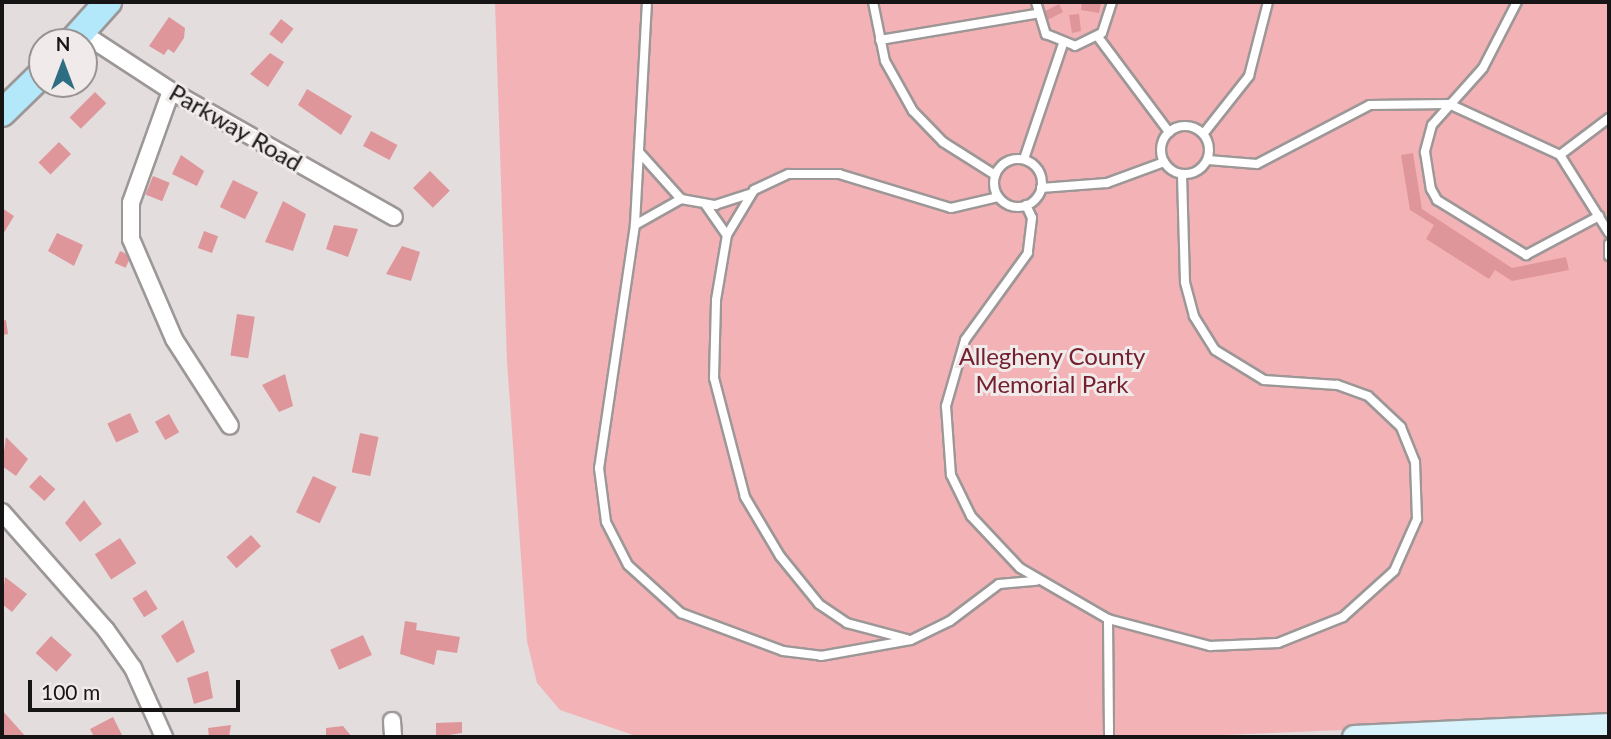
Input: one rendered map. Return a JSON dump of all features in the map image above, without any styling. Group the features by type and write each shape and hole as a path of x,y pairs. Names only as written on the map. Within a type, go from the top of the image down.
{"main road":[{"path":"85,28 108,2"},
{"path":"2,113 28,88"}],"street":[{"name":"Parkway Road","path":"98,49 394,216"},
{"path":"171,91 131,203 131,239 174,339 230,426"},
{"path":"2,512 73,586 122,652 164,737"},
{"path":"1354,737 1609,725"}],"lane":[{"path":"647,2 635,225 599,468 606,522 628,565 681,613 783,651 846,655 911,640 950,621 999,584 1040,582"},
{"path":"873,2 880,40 896,83 927,128 995,175 998,197"},
{"path":"1036,2 1036,14 1046,34 1063,44 1098,37 1109,23 1112,2"},
{"path":"1208,160 1204,133 1249,76 1268,2"},
{"path":"1517,2 1483,68 1432,125 1425,152 1437,201 1526,255 1600,216"},
{"path":"880,40 1036,14"},
{"path":"1098,37 1169,132"},
{"path":"1024,159 1063,44"},
{"path":"1182,174 1208,160 1257,164 1370,105 1449,104 1560,155 1609,233"},
{"path":"1560,155 1609,118"},
{"path":"1182,174 1164,162 1161,148 1169,132 1185,125 1204,133"},
{"path":"639,151 681,199 705,204 728,203 789,174 823,172 951,208 998,197 1026,205 1032,218 1028,253 965,340 944,426 951,475 971,516 1040,582 1108,619 1210,646 1299,637 1343,617 1380,587 1405,553 1417,519 1415,462 1401,426 1387,410 1337,385 1282,383 1246,374 1205,336 1185,282 1182,174"},
{"path":"995,175 1007,161 1024,159 1038,169 1041,188"},
{"path":"1026,205 1041,188 1107,184 1164,162"},
{"path":"754,190 727,235 716,300 714,379 745,497 780,556 819,604 847,623 911,640"},
{"path":"635,225 681,199"},
{"path":"705,204 727,235"},
{"path":"1609,244 1609,256"},
{"path":"1108,619 1109,735"}],"green space":[{"name":"Allegheny County Memorial Park","path":"495,2 1609,2 1609,719 1172,737 639,737 560,710 537,683 527,641 507,361"}],"building":[{"path":"1082,2 1101,2 1099,13 1081,10"},
{"path":"1059,4 1063,12 1048,20 1044,12"},
{"path":"1079,14 1081,31 1072,33 1069,15"},
{"path":"169,17 185,28 184,38 174,53 168,49 164,55 149,46"},
{"path":"281,19 294,29 282,44 269,34"},
{"path":"270,53 284,62 268,87 250,74"},
{"path":"307,89 352,116 341,135 298,105"},
{"path":"98,95 106,103 81,129 70,117 89,98 98,98"},
{"path":"371,131 397,145 390,160 363,146"},
{"path":"59,142 71,154 51,175 38,163"},
{"path":"1413,153 1422,209 1512,268 1566,257 1569,270 1512,281 1495,270 1489,279 1426,239 1434,225 1410,210 1401,155"},
{"path":"181,155 204,171 197,186 172,174"},
{"path":"430,171 450,191 433,208 413,188"},
{"path":"153,176 170,183 162,201 146,195"},
{"path":"233,180 258,192 245,219 220,207"},
{"path":"283,201 306,214 293,251 265,242"},
{"path":"2,208 14,216 2,236"},
{"path":"334,225 358,229 348,257 326,249"},
{"path":"204,231 218,236 212,253 198,248"},
{"path":"57,233 83,245 74,266 48,251"},
{"path":"402,246 420,252 411,281 386,274"},
{"path":"120,251 131,256 126,268 115,263"},
{"path":"237,314 255,317 248,358 230,355"},
{"path":"6,320 8,334 2,335 2,321"},
{"path":"285,374 293,406 279,412 262,385"},
{"path":"130,413 139,432 116,443 107,424"},
{"path":"169,414 179,432 165,440 155,422"},
{"path":"360,433 379,437 370,476 352,472"},
{"path":"6,437 28,459 16,476 2,466"},
{"path":"40,475 55,489 44,501 29,487"},
{"path":"313,476 337,487 320,523 296,512"},
{"path":"84,500 102,524 80,542 65,523"},
{"path":"251,535 261,546 237,568 226,557"},
{"path":"120,538 136,563 111,579 95,554"},
{"path":"5,577 27,594 12,612 2,604"},
{"path":"146,590 158,609 144,617 132,598"},
{"path":"183,620 195,652 177,663 161,636"},
{"path":"405,621 417,623 416,630 460,637 457,653 437,650 434,665 400,654"},
{"path":"363,635 372,655 339,670 330,650"},
{"path":"51,636 72,655 56,672 36,653"},
{"path":"208,671 213,698 194,704 187,678"},
{"path":"2,710 26,737 2,737"},
{"path":"113,717 123,737 94,737 90,729"},
{"path":"462,722 462,733 436,737 436,723"},
{"path":"231,725 229,737 209,737 208,728"},
{"path":"343,726 352,737 326,737 326,728"}]}
